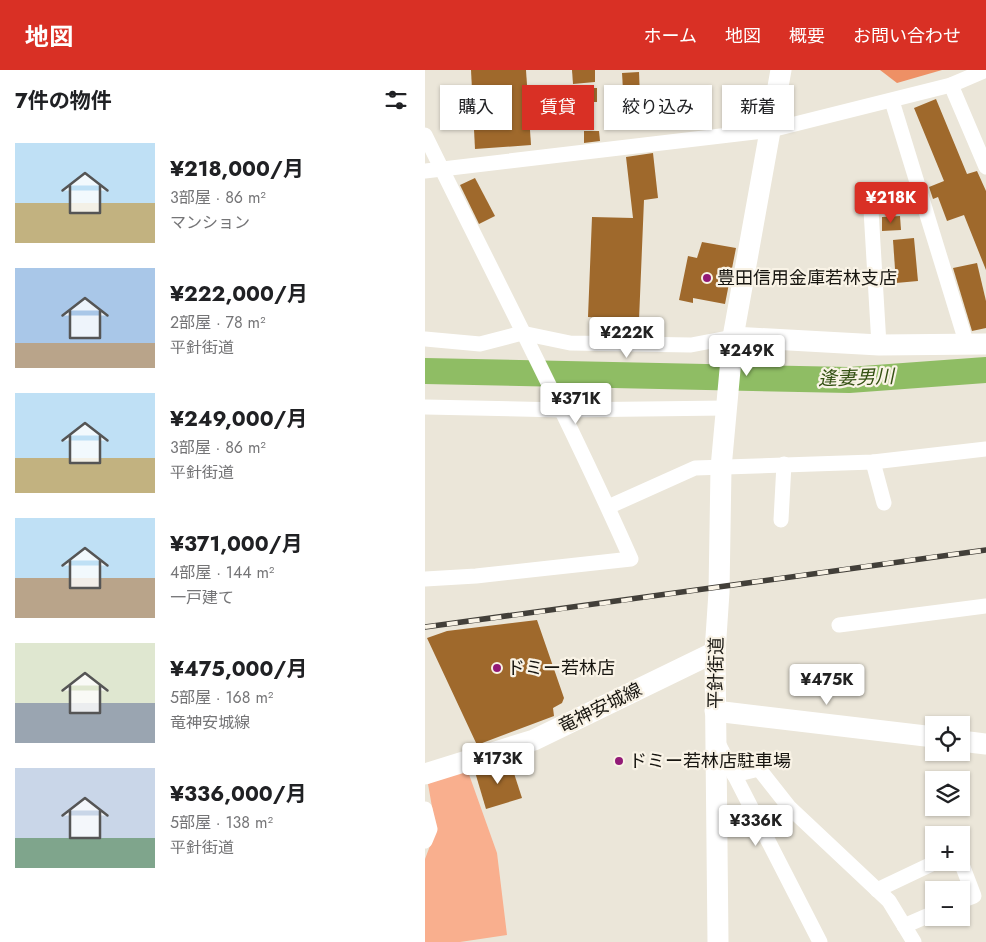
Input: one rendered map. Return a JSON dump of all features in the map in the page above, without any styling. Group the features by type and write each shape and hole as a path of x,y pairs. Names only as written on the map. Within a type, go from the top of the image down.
{"street":[{"name":"平針街道","path":"718,942 715,652 719,592 721,468 732,342 781,70"},
{"path":"425,172 771,133 951,86 986,70"},
{"path":"951,86 986,167"},
{"path":"425,339 480,344 524,336 570,343 691,345 732,342 879,345 976,344 919,192 892,101"},
{"path":"425,135 524,336 561,406 631,559 476,576 425,579"},
{"path":"879,345 870,193 919,192"},
{"path":"425,407 726,406"},
{"path":"608,506 695,468 873,462 986,449"},
{"path":"873,462 884,503"},
{"path":"781,520 785,464"},
{"path":"839,625 986,606"},
{"name":"竜神安城線","path":"425,774 534,740 715,652"},
{"path":"715,711 925,736"},
{"path":"716,739 820,942"},
{"path":"970,742 986,744"},
{"path":"734,775 759,770 789,807 889,901 914,942"},
{"path":"425,809 430,829 425,840"},
{"path":"717,825 730,815 739,813 757,817"},
{"path":"877,890 925,868"},
{"path":"970,886 974,896 970,898"},
{"path":"904,926 925,917"}],"shaded area":[{"path":"880,70 942,70 897,83"},
{"path":"466,766 497,853 507,935 460,942 425,942 425,859 436,830 428,784"}],"building":[{"path":"471,70 526,70 527,85 522,85 522,130 530,130 531,145 475,149 474,130 512,130 512,85 472,85"},
{"path":"572,70 595,70 595,82 573,84"},
{"path":"639,72 640,85 623,85 622,73"},
{"path":"594,88 597,88 597,102 594,102"},
{"path":"936,99 967,174 977,171 986,191 986,270 964,215 947,221 938,197 933,199 929,187 944,181 914,108"},
{"path":"584,131 599,131 600,141 584,143"},
{"path":"653,153 658,198 644,200 639,320 588,317 592,217 633,218 626,157"},
{"path":"475,178 495,216 479,224 460,185"},
{"path":"900,216 901,230 882,231 882,217"},
{"path":"914,238 918,281 896,283 893,240"},
{"name":"豊田信用金庫若林支店","path":"702,242 736,248 725,304 693,298 693,303 679,300 688,256 697,258"},
{"path":"977,263 986,301 986,328 972,331 953,268"},
{"name":"ドミー若林店","path":"537,620 564,698 562,703 553,708 554,716 477,745 427,638 447,631"},
{"path":"510,761 522,798 486,809 475,772"}],"waterway":[{"name":"逢妻男川","path":"425,371 849,380 986,370"}],"railway":[{"path":"425,627 986,550"}],"place":[{"name":"豊田信用金庫若林支店","path":"707,278"},
{"name":"ドミー若林店","path":"497,668"},
{"name":"ドミー若林店駐車場","path":"619,761"}]}
